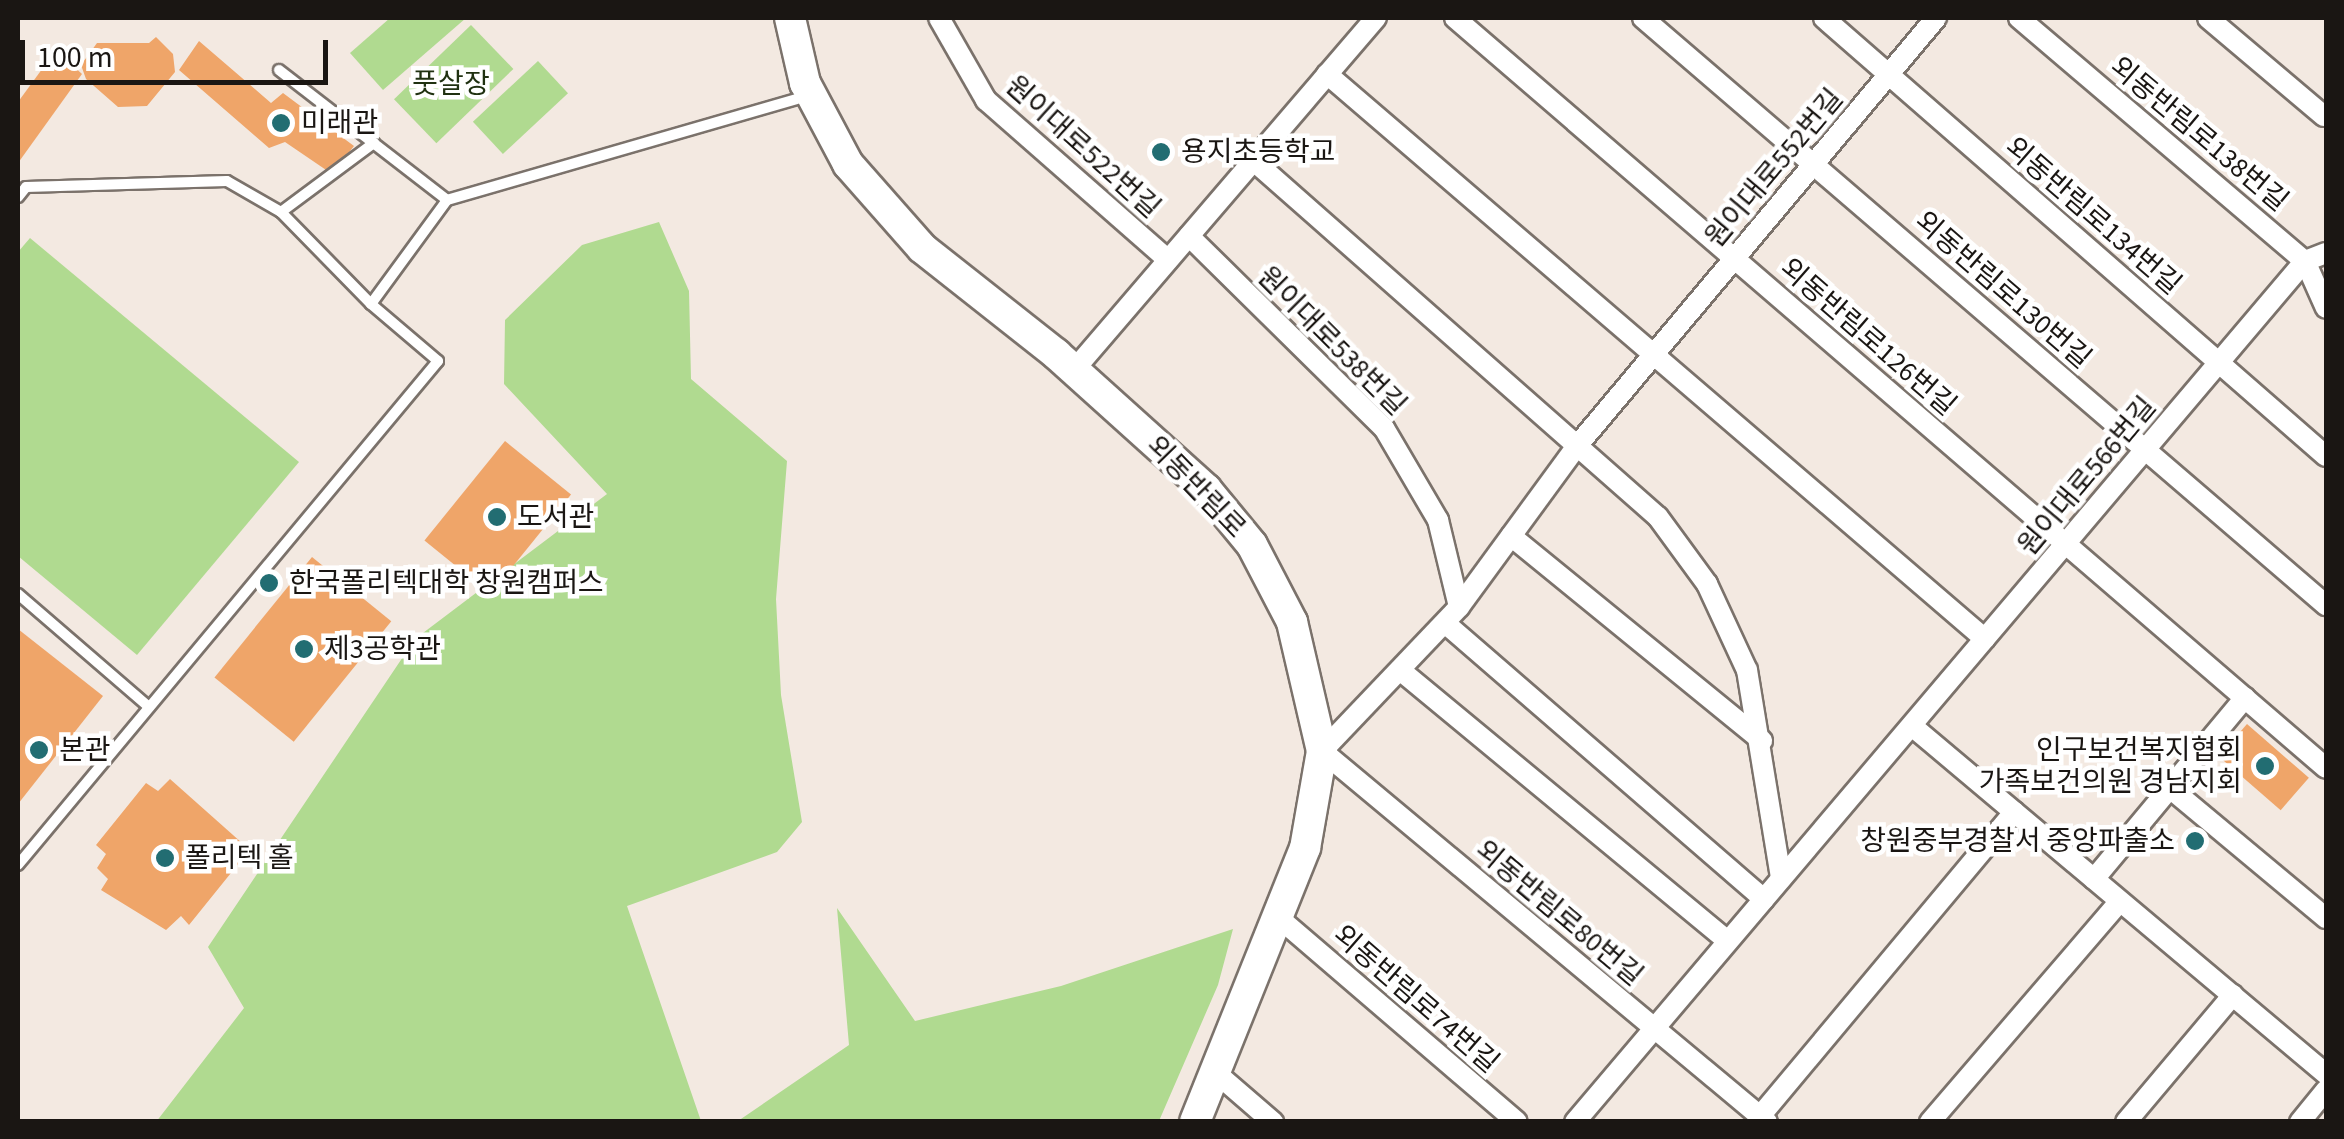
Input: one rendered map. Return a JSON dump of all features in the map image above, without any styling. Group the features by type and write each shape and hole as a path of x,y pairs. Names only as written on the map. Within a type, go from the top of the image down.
{"main road":[{"name":"외동반림로","path":"790,18 805,83 848,164 922,248 1074,370 1206,489 1252,545 1292,622 1322,751 1305,848 1195,1122"}],"street":[{"name":"원이대로522번길","path":"939,18 986,100 1168,260"},
{"path":"1074,370 1376,18"},
{"name":"외동반림로126번길","path":"1455,18 2326,768"},
{"name":"외동반림로130번길","path":"1643,18 2326,605"},
{"name":"외동반림로134번길","path":"1824,18 2326,456"},
{"name":"원이대로552번길","path":"1322,751 1452,615 1577,446 1936,18"},
{"name":"외동반림로138번길","path":"2018,18 2305,261 2326,307"},
{"path":"2208,18 2324,116"},
{"path":"1328,74 1985,639"},
{"path":"1254,161 1658,517 1707,584 1747,670 1762,741 1781,878"},
{"name":"원이대로538번길","path":"1189,236 1384,428 1438,520 1452,615"},
{"path":"2305,261 2326,252"},
{"name":"원이대로566번길","path":"1575,1122 2305,261"},
{"path":"1511,536 1762,741"},
{"path":"1452,615 1764,899"},
{"path":"1400,670 1728,941"},
{"path":"2094,879 2245,698"},
{"path":"1912,726 2326,1074"},
{"name":"외동반림로80번길","path":"1322,751 1764,1118 2014,812"},
{"path":"2170,788 2326,918"},
{"path":"1930,1122 2120,901"},
{"name":"외동반림로74번길","path":"1280,918 1518,1122"},
{"path":"2126,1122 2233,996"},
{"path":"1215,1072 1273,1122"},
{"path":"2300,1122 2326,1090"}],"lane":[{"path":"279,70 447,200"},
{"path":"371,304 447,200 796,99"},
{"path":"282,212 374,143"},
{"path":"18,197 26,187 227,181 282,212 371,304 438,361 18,865"},
{"path":"18,594 150,707"}],"green space":[{"path":"390,18 466,18 383,90 350,53"},
{"name":"풋살장","path":"471,25 513,69 436,143 394,99"},
{"path":"538,61 568,93 503,154 473,122"},
{"path":"659,222 689,291 691,379 787,461 776,599 781,695 802,822 777,852 627,906 701,1121 156,1122 244,1008 208,947 415,639 607,494 504,384 505,320 582,245"},
{"path":"30,238 299,462 137,655 18,556 18,252"},
{"path":"837,908 915,1021 1061,986 1233,929 1218,985 1159,1121 738,1121 849,1045"}],"building":[{"path":"156,37 173,54 175,72 147,106 118,107 86,79 81,65 97,43 149,43"},
{"name":"미래관","path":"199,41 271,103 283,93 354,146 332,174 285,142 269,148 179,70"},
{"path":"56,50 82,74 18,163 18,102"},
{"name":"도서관","path":"505,441 571,494 491,594 424,540"},
{"name":"제3공학관","path":"312,557 391,621 294,742 214,677"},
{"name":"본관","path":"18,629 103,696 18,804"},
{"path":"2247,724 2309,778 2281,810 2219,756"},
{"path":"170,779 242,843 230,855 239,863 189,925 181,916 166,930 101,890 108,879 97,868 106,854 96,845 146,783 158,791"}],"place":[{"name":"미래관","path":"281,123"},
{"name":"용지초등학교","path":"1161,152"},
{"name":"도서관","path":"497,517"},
{"name":"한국폴리텍대학 창원캠퍼스","path":"269,583"},
{"name":"제3공학관","path":"304,649"},
{"name":"본관","path":"39,750"},
{"name":"인구보건복지협회 가족보건의원 경남지회","path":"2265,766"},
{"name":"창원중부경찰서 중앙파출소","path":"2195,841"},
{"name":"폴리텍 홀","path":"165,858"}]}
